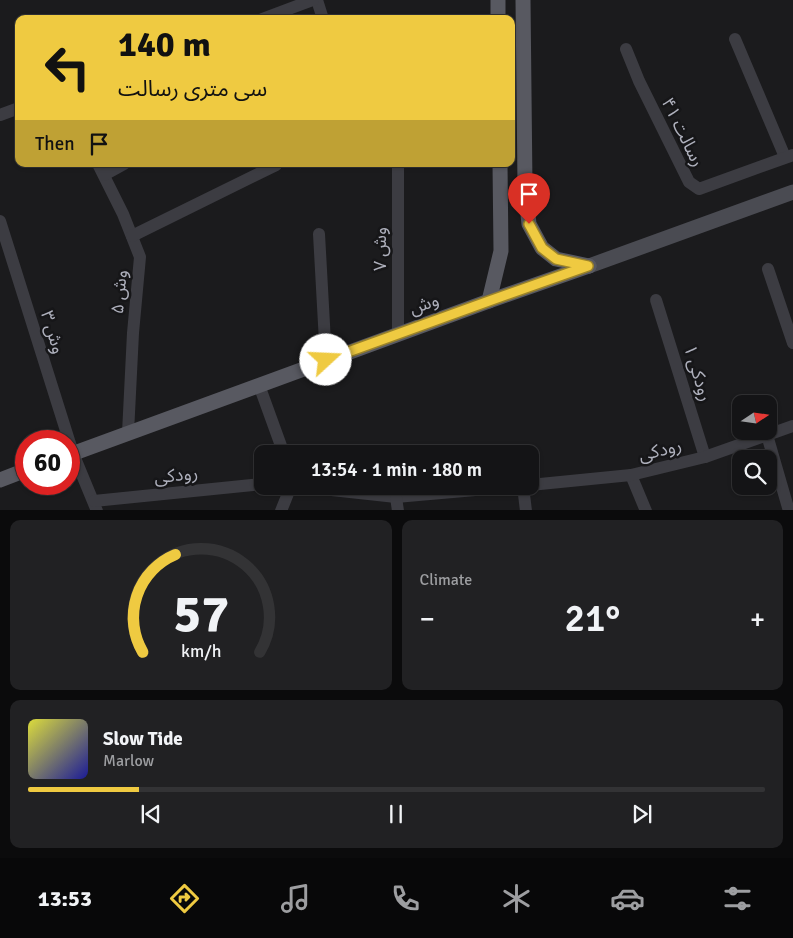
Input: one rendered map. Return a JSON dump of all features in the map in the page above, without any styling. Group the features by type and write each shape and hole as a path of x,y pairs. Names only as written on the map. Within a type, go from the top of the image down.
{"main road":[{"path":"498,0 498,15"},
{"path":"523,0 518,94 529,224 542,248 556,259 588,266"},
{"path":"489,301 501,251 500,167"},
{"name":"وش","path":"80,451 793,192"},
{"path":"0,480 15,474"}],"street":[{"path":"273,15 315,0 321,15"},
{"path":"735,39 789,156"},
{"name":"۴۱ رسالت","path":"626,49 639,81 689,182 699,189 789,156"},
{"path":"0,115 15,109"},
{"path":"132,236 272,167"},
{"name":"وش ۷","path":"398,167 398,334"},
{"name":"وش ۵","path":"101,169 123,214 140,257 133,333 128,433"},
{"name":"وش ۳","path":"0,221 64,430"},
{"path":"319,234 326,360"},
{"path":"768,269 793,343"},
{"name":"رودکی ۱","path":"656,300 705,456"},
{"path":"259,385 281,445"},
{"name":"رودکی","path":"778,431 793,426"},
{"name":"رودکی","path":"539,484 632,474 705,456 752,440"},
{"path":"768,440 789,510"},
{"name":"وش ۳","path":"80,473 96,506"},
{"path":"632,474 646,510"},
{"name":"رودکی","path":"96,506 254,485"},
{"path":"282,510 288,495"},
{"path":"378,495 396,497 419,495"},
{"path":"524,495 526,510"},
{"path":"396,497 398,510"}],"route":[{"path":"326,360 588,266 556,259 542,248 529,224"}]}
